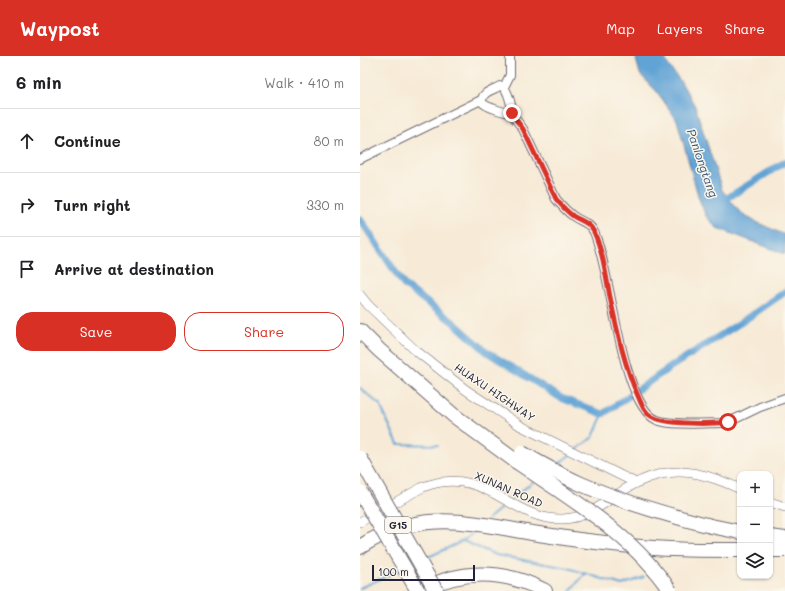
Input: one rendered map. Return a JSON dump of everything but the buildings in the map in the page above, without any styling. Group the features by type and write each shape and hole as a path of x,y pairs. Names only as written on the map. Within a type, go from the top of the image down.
{"highway":[{"path":"360,331 379,350 453,415 519,458 620,536 651,567 670,591"},
{"name":"G15","path":"360,458 436,591"},
{"path":"519,458 581,484 658,512 737,531"},
{"name":"G15","path":"360,492 419,591"},
{"path":"360,547 386,532 404,526 421,522 439,521 493,526 558,538 624,546 737,550"},
{"path":"773,537 785,539"},
{"path":"773,550 785,550"},
{"path":"419,591 444,580 477,574 510,577 534,585 545,591"}],"street":[{"path":"510,56 510,75 504,87 513,112 511,113 523,129 556,199 574,216 586,222 594,232 602,258 626,367 639,400 648,415 662,421 723,422 733,420 760,407 785,398"},
{"path":"360,159 481,100 484,94 500,86 504,87"},
{"path":"481,100 486,106 511,113"},
{"name":"HUAXU HIGHWAY","path":"360,295 368,305 415,350 466,390 521,426 561,447 636,482"},
{"name":"XUNAN ROAD","path":"360,522 414,492 433,484 456,481 477,486 498,494 518,506 540,516 552,519 576,517 598,508 636,482 662,473 694,472 737,488"},
{"path":"773,503 785,507"}],"water":[{"name":"Panlongtang","path":"637,56 666,56 666,62 681,82 695,106 722,190 739,211 754,221 785,235 785,254 717,228 706,216 699,199 677,120 657,92 640,74 636,59"}],"waterway":[{"path":"721,202 785,162"},
{"path":"360,219 404,285 453,322 487,352 561,398 603,414 672,366 740,323 785,292"},
{"path":"360,388 380,405 398,444 438,445"},
{"path":"576,450 593,437 603,414"},
{"path":"556,466 571,454"},
{"path":"511,499 534,481"},
{"path":"488,519 506,504"},
{"path":"424,559 463,541 476,530"},
{"path":"463,541 496,555 568,568 622,585 644,577"},
{"path":"360,588 400,570"},
{"path":"570,591 585,574"}],"route":[{"path":"512,113 528,138 556,199 574,216 586,222 594,232 604,268 626,367 639,400 648,415 662,421 728,422"}]}
